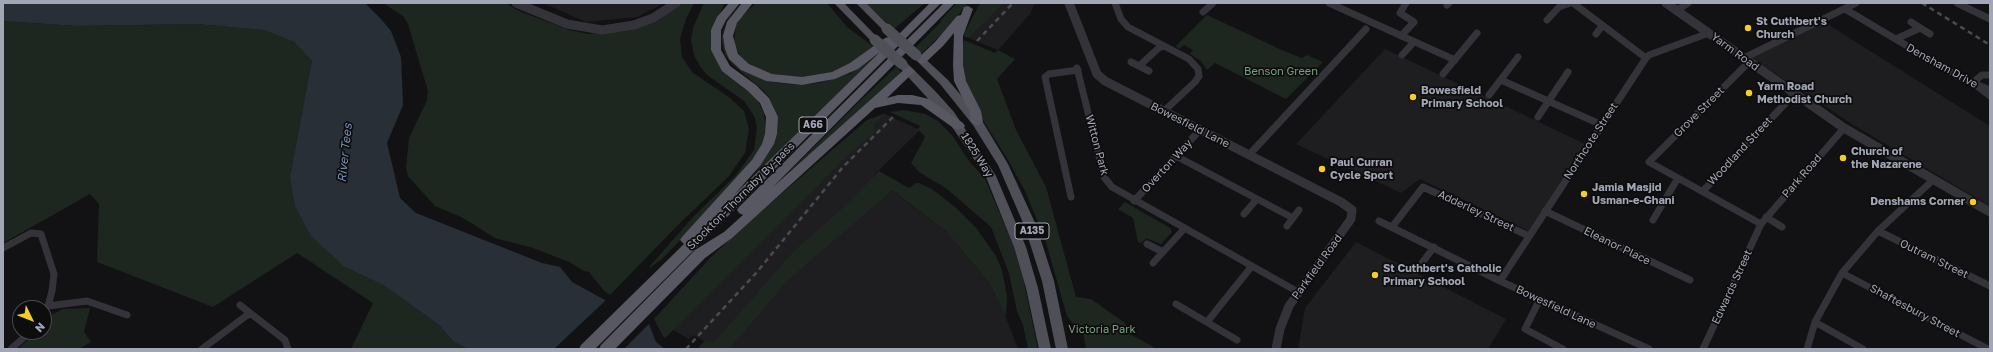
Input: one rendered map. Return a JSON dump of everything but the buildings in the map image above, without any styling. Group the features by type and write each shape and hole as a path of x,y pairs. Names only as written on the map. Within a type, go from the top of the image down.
{"highway":[{"path":"665,271 677,250 756,163 766,149 771,134 772,117 765,101 752,88 726,68 716,50 716,30 721,19 735,3"},
{"name":"A66","path":"748,3 736,16 729,29 728,43 734,56 744,67 756,73 770,78 791,81 825,78 854,66 936,3"},
{"name":"Stockton-Thornaby By-pass","path":"665,271 936,3"},
{"name":"Stockton-Thornaby By-pass","path":"700,254 950,3"},
{"path":"919,57 948,35 970,6"},
{"path":"970,6 958,36 958,65 960,81 975,111 977,122"},
{"name":"A66","path":"606,349 678,278 700,254 728,235 872,107 906,68"},
{"name":"A66","path":"872,107 884,101 912,99 925,102 959,126"},
{"name":"A66","path":"586,349 665,271"}],"main road":[{"name":"1825 Way","path":"839,3 875,40 937,99 959,126 991,176 1007,213 1032,288 1045,349"},
{"name":"1825 Way","path":"861,3 947,85 977,122 1002,164 1030,225 1048,281 1062,349"},
{"path":"906,68 919,57"}],"street":[{"path":"516,3 567,24 602,30 617,29 647,20 676,3"},
{"name":"Bowesfield Lane","path":"1069,3 1097,74 1105,81 1341,202 1352,210"},
{"path":"1115,3 1121,19 1128,27 1196,64 1199,73 1195,82 1164,111"},
{"path":"1201,3 1211,5"},
{"path":"1329,3 1455,60"},
{"path":"1401,36 1414,22 1400,13 1406,3"},
{"path":"1547,20 1559,7 1570,3"},
{"path":"1573,3 1646,58 1649,55 1709,33"},
{"name":"Yarm Road","path":"1666,3 1844,128 1990,212"},
{"path":"1676,11 1688,3"},
{"name":"Grove Street","path":"1678,178 1649,162 1747,60 1856,3"},
{"path":"1957,3 1990,19"},
{"path":"1203,12 1211,5"},
{"name":"Densham Drive","path":"1844,9 1960,78 1990,90"},
{"name":"Densham Drive","path":"1911,22 1930,34"},
{"path":"1596,34 1602,26"},
{"name":"Densham Drive","path":"1896,39 1920,28"},
{"path":"1249,155 1366,29"},
{"path":"1443,74 1477,33"},
{"path":"1402,55 1414,42"},
{"path":"1139,66 1162,45"},
{"path":"1489,95 1518,57"},
{"name":"Northcote Street","path":"1500,281 1646,58"},
{"path":"1131,62 1149,71"},
{"name":"Witton Park","path":"1071,197 1045,77 1049,74 1077,69 1104,177 1112,187 1134,201 1298,292"},
{"path":"1538,117 1568,72"},
{"path":"1990,75 1978,77 1976,80 1977,86 1990,96"},
{"path":"1501,80 1602,125"},
{"name":"Woodland Street","path":"1703,191 1794,94"},
{"name":"Park Road","path":"1761,224 1844,128"},
{"name":"Overton Way","path":"1134,201 1200,130"},
{"path":"1176,156 1293,218"},
{"path":"1653,220 1678,178 1761,224"},
{"path":"1807,349 1814,322 1842,273 1878,231 1933,180"},
{"name":"Adderley Street","path":"1392,227 1423,187 1529,236"},
{"path":"1244,214 1257,198"},
{"path":"1287,226 1300,210"},
{"name":"Parkfield Road","path":"1276,349 1284,316 1298,292 1351,219 1352,210"},
{"name":"Eleanor Place","path":"1545,211 1690,280"},
{"path":"1766,217 1782,227"},
{"name":"Bowesfield Lane","path":"1379,221 1540,300 1649,349"},
{"name":"Edwards Street","path":"1703,349 1761,224"},
{"path":"1153,263 1184,229"},
{"name":"Outram Street","path":"1878,231 1990,286"},
{"path":"3,248 31,233 41,234 54,274 48,300"},
{"path":"1147,244 1163,252"},
{"path":"1416,271 1434,247"},
{"path":"1207,322 1252,266"},
{"name":"Shaftesbury Street","path":"1842,273 1988,349"},
{"path":"1540,300 1525,329 1563,349"},
{"path":"52,308 88,301 127,315"},
{"path":"1176,304 1237,340"},
{"path":"240,305 285,340 288,349"},
{"path":"202,349 250,313"},
{"path":"1814,322 1863,349"},
{"path":"11,349 21,340"}],"shaded area":[{"path":"543,3 664,3 637,17 586,22"},
{"path":"992,3 1035,3 1030,14 998,50 964,36"},
{"path":"1824,22 1990,126 1990,206 1855,126 1752,58"},
{"name":"Bowesfield Primary School","path":"1385,49 1585,144 1529,231 1420,179 1401,193 1296,144"},
{"path":"885,114 920,130 873,176 946,231 990,284 1002,307 1018,349 701,349 699,347 704,341 693,335 689,339 673,330 681,319 863,132"},
{"name":"St Cuthbert's Catholic Primary School","path":"1356,242 1506,319 1488,349 1298,349 1305,308"}],"green space":[{"path":"383,3 506,3 519,11 569,30 588,34 625,31 648,24 682,3 694,3 686,19 680,39 682,57 692,72 730,98 744,111 749,129 745,153 729,176 676,227 610,295 604,291 589,272 584,271 569,262 533,248 495,238 463,218 435,206 408,176 406,168 409,138 427,100 428,91 408,24 403,16"},
{"path":"704,3 725,3 717,19 713,51 755,96 764,113 766,133 764,143 756,157 689,231 663,258 650,268 650,266 692,218 736,175 754,150 757,128 755,118 751,111 744,101 707,75 694,55 691,40 693,28"},
{"path":"742,3 745,3 732,15 725,32 745,71 766,81 796,85 819,83 849,74 877,56 759,172 757,171 773,145 774,109 769,97 764,91 733,65 725,55 722,43 722,34 728,18"},
{"path":"756,3 827,3 847,27 874,47 860,58 837,71 824,75 796,78 765,73 748,63 740,56 734,43 736,26 740,18"},
{"path":"864,3 925,3 894,29"},
{"path":"957,3 968,3 946,30 920,55 916,47 941,22 940,21"},
{"path":"980,3 1003,3 968,38 964,36 965,32"},
{"name":"Benson Green","path":"1207,15 1284,51 1302,58 1307,55 1323,62 1286,99 1215,63 1207,70 1201,61 1190,54 1193,50 1184,45 1179,49 1176,46"},
{"path":"3,21 76,26 196,24 264,30 294,42 312,61 307,98 345,267 383,285 438,324 454,342 468,349 351,349 373,303 297,253 213,307 97,262 99,204 90,194 3,243"},
{"name":"Victoria Park","path":"964,40 995,53 998,50 1015,59 997,79 1016,130 1046,187 1076,297 1091,299 1125,323 1132,335 1157,349 1086,349 1082,326 1074,325 1067,316 1045,239 1025,191 1007,158 974,106 963,78 961,56"},
{"path":"896,67 905,75 776,185 862,99"},
{"path":"904,110 925,114 938,121 952,135 969,161 985,179 1013,244 1023,278 1038,349 1028,349 1023,325 1017,311 1009,273 991,227 947,189 919,172 911,163 925,137 918,129 920,126 890,112"},
{"path":"886,113 874,124 876,131 849,154 665,338 654,319 711,257 751,220 867,120"},
{"path":"879,171 909,188 916,183 919,183 932,189 955,207 977,229 996,256 1002,270 1007,296 1006,316 990,284 946,231 892,190 787,281 729,349 697,349 705,341 713,342 718,338 794,251 847,204"},
{"path":"1125,202 1170,228 1172,232 1161,244 1146,238 1141,243 1138,242 1133,218 1118,209"},
{"path":"90,308 84,332 91,342 79,349 18,349 28,340 52,340 52,315 63,309"}],"water":[{"name":"River Tees","path":"3,3 365,3 391,31 401,57 403,105 387,143 400,198 416,213 542,263 560,267 572,282 649,324 656,342 665,349 468,349 454,342 438,324 383,285 345,267 311,236 295,206 290,178 312,61 294,42 264,30 196,24 76,26 3,21"}],"pier":[{"path":"606,300 650,323 624,349 554,349"}],"railway":[{"path":"977,41 1013,3"},
{"path":"1922,3 1990,45"},
{"path":"686,349 757,272 843,167 893,117"}],"place":[{"name":"St Cuthbert's Church","path":"1748,28"},
{"name":"Yarm Road Methodist Church","path":"1749,93"},
{"name":"Bowesfield Primary School","path":"1413,97"},
{"name":"Church of the Nazarene","path":"1843,158"},
{"name":"Paul Curran Cycle Sport","path":"1322,169"},
{"name":"Jamia Masjid Usman-e-Ghani","path":"1584,194"},
{"name":"Denshams Corner","path":"1973,202"},
{"name":"St Cuthbert's Catholic Primary School","path":"1375,275"}]}
